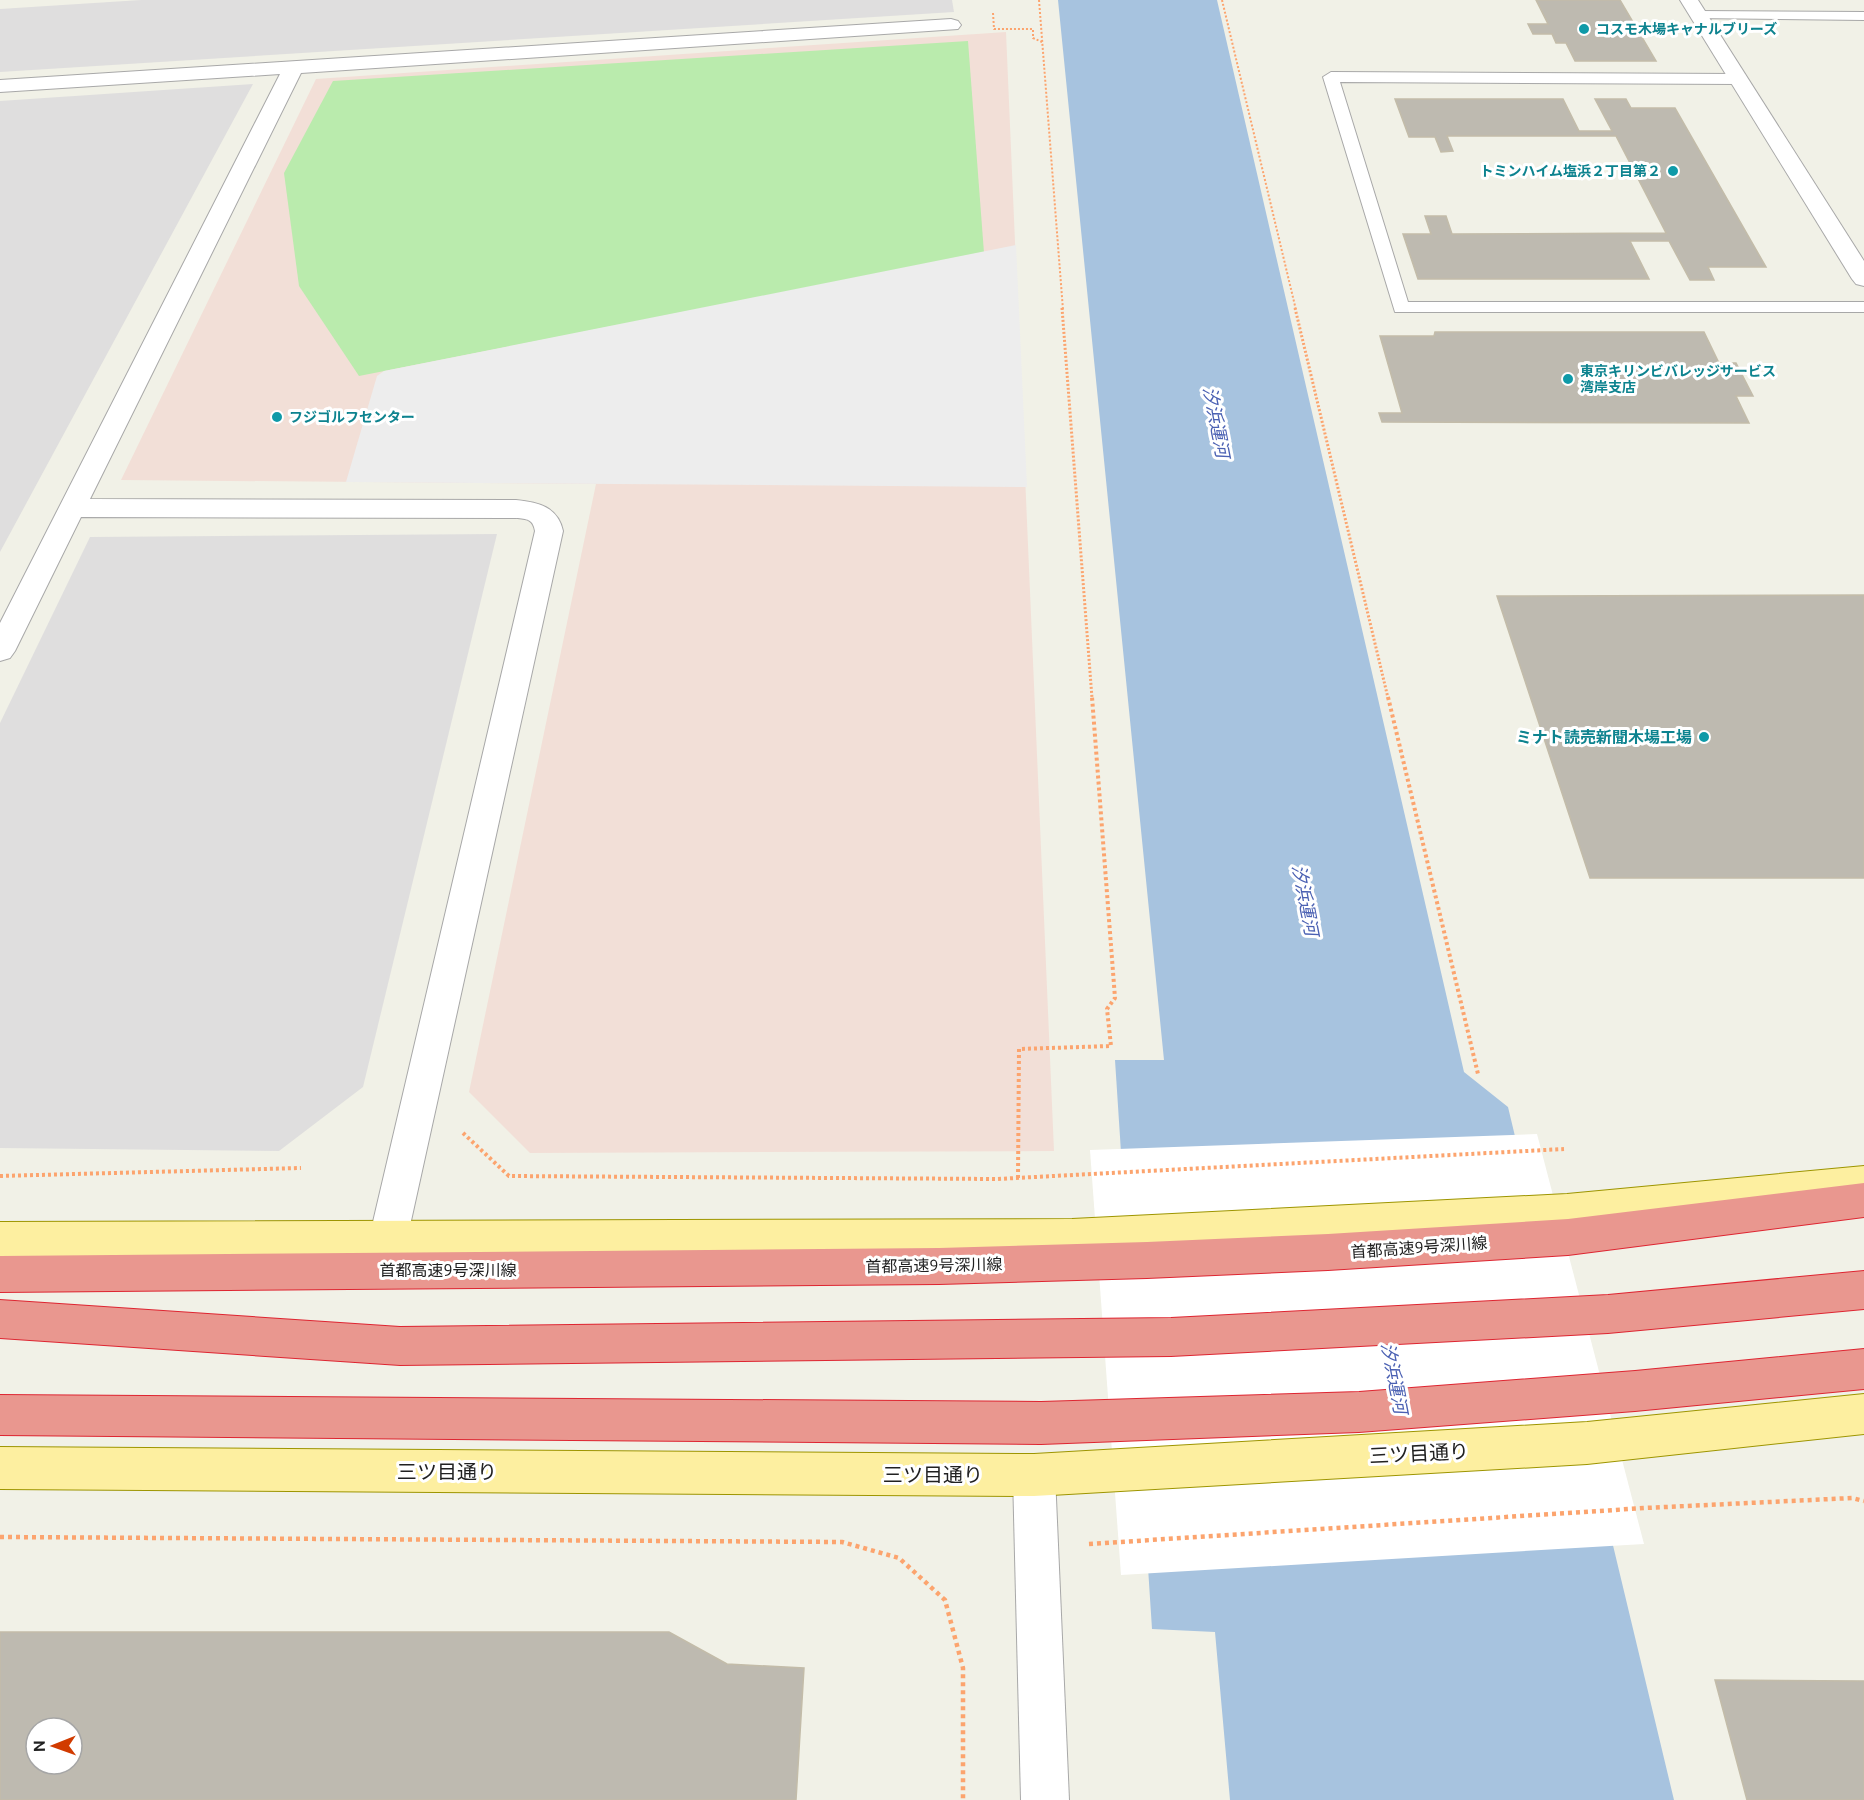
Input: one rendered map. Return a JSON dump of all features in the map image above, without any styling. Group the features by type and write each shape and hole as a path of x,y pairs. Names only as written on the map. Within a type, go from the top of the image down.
{"highway":[{"name":"首都高速9号深川線","path":"0,1274 939,1266 1158,1260 1568,1237 1864,1200"},
{"path":"0,1319 400,1346 1171,1337 1608,1314 1864,1290"},
{"path":"0,1415 1041,1423 1359,1412 1635,1391 1864,1369"}],"main road":[{"path":"0,1240 1072,1237 1567,1211 1864,1184"},
{"name":"三ツ目通り","path":"0,1468 1034,1475 1587,1443 1864,1414"}],"street":[{"path":"1694,8 1864,279"},
{"path":"0,87 951,25"},
{"path":"0,651 293,68"},
{"path":"73,508 516,509 531,510 542,514 548,521 547,542 388,1239"},
{"path":"1034,1475 1045,1800"}],"lane":[{"path":"1694,8 1864,16"},
{"path":"1738,79 1330,77 1401,308 1864,307"}],"path":[{"path":"1018,1178 1019,1049 1111,1047 1107,1009 1115,998 1039,0"},
{"path":"1222,0 1478,1074"},
{"path":"993,14 994,29 1033,29 1033,38 1042,42"},
{"path":"457,1127 509,1176 997,1179 1564,1149"},
{"path":"0,1176 301,1168"},
{"path":"1085,1544 1645,1508 1852,1498 1864,1502"},
{"path":"0,1537 842,1542 899,1558 945,1600 963,1668 963,1800"}],"shaded area":[{"path":"141,0 952,0 954,12 0,72 0,9"},
{"path":"1006,32 1054,1151 530,1153 469,1092 596,484 121,480 316,79"},
{"path":"253,84 0,552 0,101"},
{"path":"1016,245 1027,487 346,482 377,376 384,371"},
{"path":"497,534 363,1087 279,1151 0,1148 0,723 90,537"}],"green space":[{"name":"フジゴルフセンター","path":"968,41 984,253 359,376 299,286 284,173 333,81"}],"water":[{"name":"汐浜運河","path":"1058,0 1217,0 1464,1072 1508,1107 1674,1800 1230,1800 1215,1632 1152,1629 1115,1060 1164,1060"}],"pier":[{"path":"1537,1134 1644,1544 1121,1575 1090,1150"}],"building":[{"name":"コスモ木場キャナルブリーズ","path":"1536,0 1620,0 1656,61 1575,61 1566,43 1556,43 1552,34 1533,34 1528,24 1548,24"},
{"name":"トミンハイム塩浜２丁目第２","path":"1395,99 1563,99 1579,131 1612,131 1595,99 1626,99 1631,108 1675,108 1766,267 1708,267 1714,280 1690,280 1669,241 1630,241 1649,279 1418,279 1403,234 1431,234 1425,216 1446,216 1452,234 1666,233 1616,136 1447,136 1453,151 1441,152 1435,137 1409,137"},
{"name":"東京キリンビバレッジサービス 湾岸支店","path":"1435,332 1704,332 1719,363 1736,363 1753,396 1736,396 1749,423 1382,422 1379,413 1402,413 1380,336 1434,336"},
{"name":"ミナト読売新聞木場工場","path":"1864,595 1864,878 1590,878 1497,596"},
{"path":"0,1632 669,1632 727,1664 804,1668 796,1800 0,1800"},
{"path":"1715,1680 1864,1681 1864,1800 1747,1800"}],"place":[{"name":"コスモ木場キャナルブリーズ","path":"1584,29"},
{"name":"トミンハイム塩浜２丁目第２","path":"1673,171"},
{"name":"東京キリンビバレッジサービス 湾岸支店","path":"1568,379"},
{"name":"フジゴルフセンター","path":"277,417"},
{"name":"ミナト読売新聞木場工場","path":"1704,737"}]}
